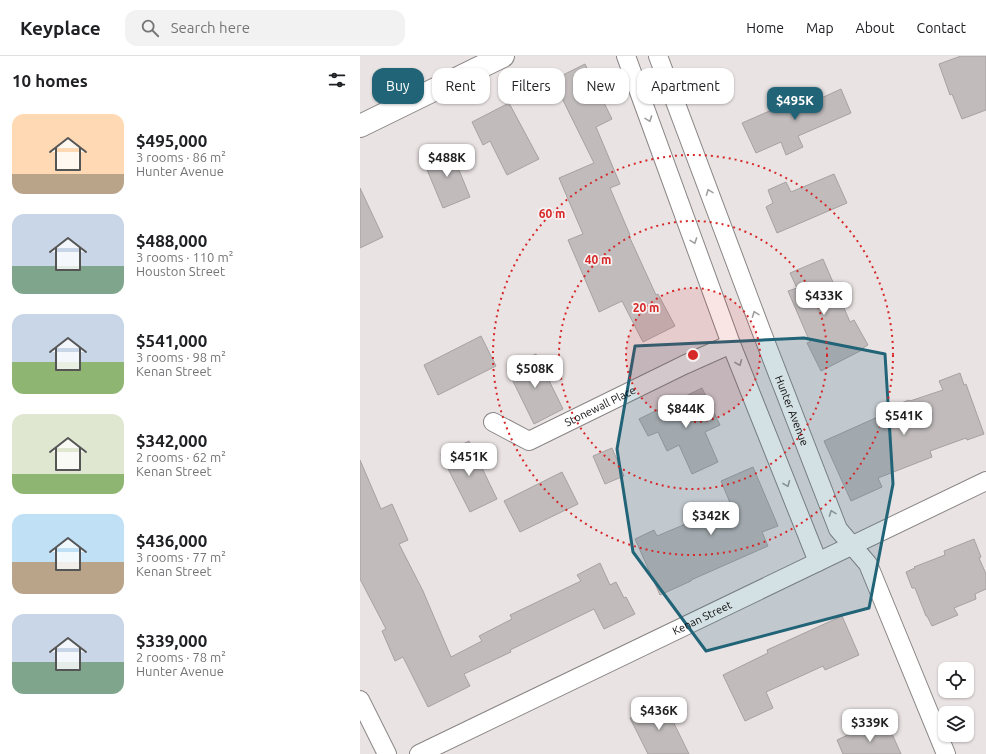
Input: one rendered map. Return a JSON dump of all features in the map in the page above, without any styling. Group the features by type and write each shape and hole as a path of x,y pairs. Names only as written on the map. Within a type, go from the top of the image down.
{"street":[{"path":"360,126 503,56"},
{"path":"626,56 731,344 818,562"},
{"name":"Hunter Avenue","path":"658,56 762,333 838,528 868,564 946,754"},
{"name":"Stonewall Place","path":"493,422 530,441 684,365 731,344"},
{"name":"Kenan Street","path":"418,754 986,481"},
{"path":"360,700 386,754"}],"highlighted area":[{"path":"804,338 885,354 893,484 869,608 706,651 633,552 617,449 635,346"}],"building":[{"path":"961,56 986,56 986,110 962,119 952,94 950,95 939,64"},
{"path":"585,64 587,68 577,68"},
{"path":"573,70 573,104 605,104 612,119 596,127 620,184 610,188 630,235 629,236 656,295 658,294 675,326 643,342 622,301 599,312 568,240 583,234 559,178 594,163 565,104 565,74"},
{"path":"841,89 851,113 798,136 803,147 786,155 781,142 756,153 742,123 813,92 817,100"},
{"path":"510,104 539,159 507,175 490,141 483,145 472,122"},
{"path":"450,148 470,197 443,208 423,160"},
{"path":"834,174 847,203 777,233 766,207 773,203 768,190 786,182 791,192"},
{"path":"360,188 383,237 360,248"},
{"path":"823,259 850,322 854,320 868,345 863,348 864,349 821,371 807,343 810,342 788,291 797,288 790,273"},
{"path":"481,336 496,366 438,395 424,365"},
{"path":"536,354 563,409 534,424 507,369"},
{"path":"960,373 964,385 966,384 984,434 967,440 966,438 930,451 932,457 878,478 882,487 851,501 824,441 880,416 878,412 909,400 910,401 943,390 939,381"},
{"path":"702,388 720,425 705,432 718,462 692,474 679,445 667,451 658,432 648,436 639,419"},
{"path":"469,441 497,499 470,512 441,455"},
{"path":"612,448 624,476 605,484 593,456"},
{"path":"360,460 381,509 392,504 408,540 399,544 423,591 451,657 482,641 479,636 512,619 510,615 581,581 577,575 600,563 610,585 616,582 624,598 626,597 635,614 604,629 594,609 510,650 511,652 464,674 470,686 428,707 403,657 395,661 382,631 386,629 360,579"},
{"path":"753,467 778,526 762,532 768,546 660,595 635,539 654,530 657,536 731,505 721,481"},
{"path":"562,472 578,504 520,532 504,501"},
{"path":"974,539 981,557 979,558 986,574 986,589 975,594 976,599 954,608 958,615 932,626 926,616 915,588 912,588 906,572 915,568 914,567 945,555 944,551"},
{"path":"842,616 859,655 825,670 823,666 766,692 773,708 745,721 723,675 768,653 767,650"},
{"path":"663,701 689,754 648,754 630,718"},
{"path":"888,725 901,754 843,754 837,740 865,727 869,734"}]}
